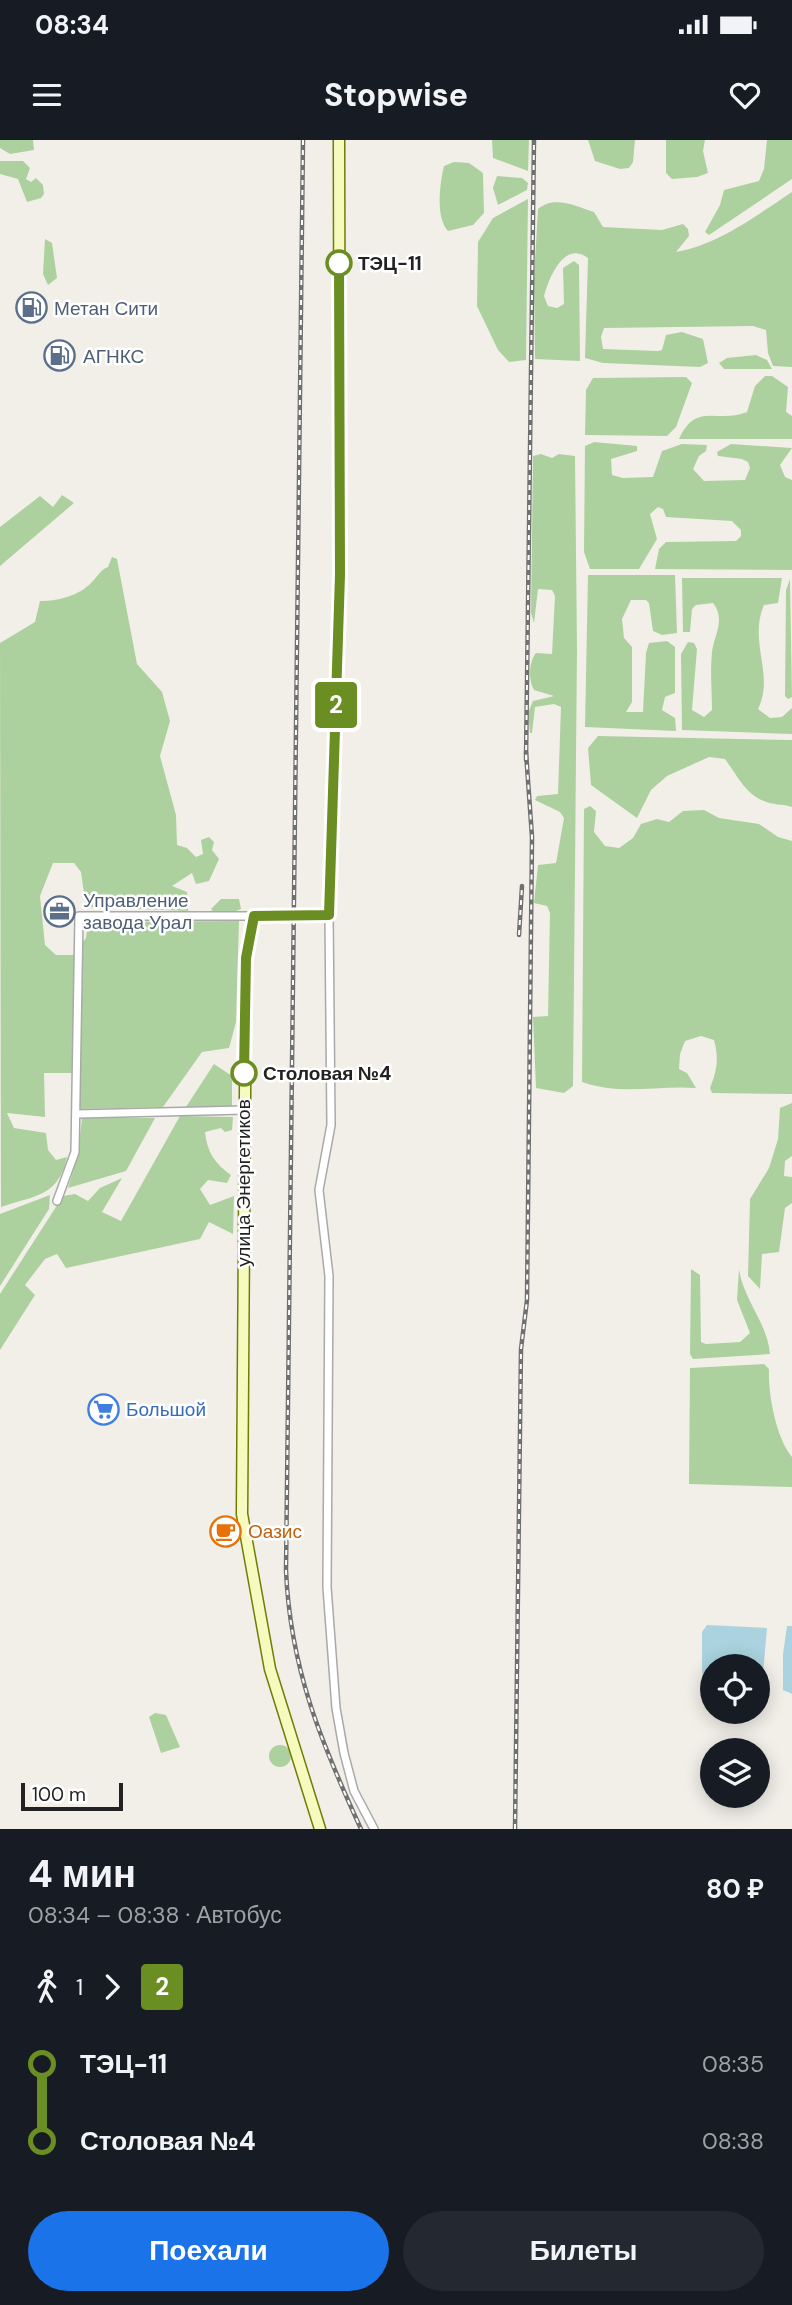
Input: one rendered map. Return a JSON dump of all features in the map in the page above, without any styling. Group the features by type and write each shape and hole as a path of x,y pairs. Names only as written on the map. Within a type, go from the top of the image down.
{"street":[{"path":"339,140 340,575 329,915 331,1125 319,1190 329,1276 327,1587 336,1708 354,1791 373,1829"},
{"path":"57,1201 75,1152 79,916 329,915"},
{"name":"улица Энергетиков","path":"254,916 246,958 242,1514 267,1656 320,1829"},
{"path":"77,1114 244,1110"}],"green space":[{"path":"0,140 33,140 34,150 10,154 0,148"},
{"path":"492,140 529,140 528,171 493,158"},
{"path":"588,140 635,140 633,162 629,168 620,169 595,161"},
{"path":"666,140 705,140 703,151 708,173 697,177 672,179 666,173"},
{"path":"767,140 792,140 792,179 709,235 705,232 720,205 724,190 759,181 764,169"},
{"path":"0,161 23,161 30,168 26,179 31,182 36,178 43,185 44,194 41,198 27,202 18,179 0,174"},
{"path":"454,162 469,163 483,173 484,213 473,225 448,231 441,217 440,190 444,166"},
{"path":"497,176 522,178 528,183 527,190 498,205 493,188"},
{"path":"792,192 792,367 773,366 768,353 766,330 753,326 604,328 601,337 603,349 658,351 662,350 666,335 682,332 703,339 708,363 700,367 603,363 585,358 588,258 579,254 565,257 559,264 544,296 548,306 557,308 564,304 563,268 574,261 579,265 580,361 535,359 534,278 538,209 544,205 558,202 594,212 603,227 662,230 683,224 688,229 689,236 676,252 722,236"},
{"path":"528,199 526,360 509,362 498,350 477,306 478,242 493,218"},
{"path":"45,239 52,243 57,278 48,285 43,274"},
{"path":"756,355 767,360 772,369 724,369 719,363 727,358"},
{"path":"765,376 772,376 788,387 786,412 792,416 792,439 679,439 686,427 700,417 747,412 755,386"},
{"path":"686,377 692,383 676,427 667,436 585,435 586,390 593,378"},
{"path":"594,442 637,446 637,451 611,459 612,475 623,478 653,477 662,451 682,444 707,445 706,451 699,456 693,469 704,481 745,480 750,468 748,462 718,456 717,452 731,444 792,448 780,465 785,477 792,480 792,570 655,569 659,549 666,542 736,541 741,536 741,530 732,521 666,517 663,509 658,507 650,514 657,539 639,569 590,569 584,552 585,446"},
{"path":"541,454 552,458 559,454 575,456 577,649 573,1086 564,1093 536,1088 533,1017 548,1016 550,913 547,906 534,903 538,865 556,863 564,818 560,812 535,800 537,796 558,794 561,707 554,704 535,707 532,733 528,713 533,701 554,696 534,690 530,676 536,653 552,654 555,596 552,590 538,589 534,623 531,613 533,456"},
{"path":"62,495 74,503 0,566 0,527 40,496 53,507"},
{"path":"112,557 117,559 137,664 162,692 170,721 160,756 176,815 177,845 187,848 196,857 203,854 201,840 209,837 214,842 212,850 219,859 209,881 196,884 192,873 172,886 187,892 188,911 86,907 81,872 74,863 53,863 40,896 45,945 56,955 73,955 86,938 88,922 239,921 236,1022 229,1048 202,1052 163,1107 80,1109 80,1073 44,1073 45,1117 7,1113 14,1128 46,1133 48,1150 56,1160 67,1157 63,1170 58,1180 44,1192 1,1207 0,643 35,622 40,601 61,599 81,591 108,567"},
{"path":"588,575 675,575 677,633 662,635 653,631 649,603 646,600 631,600 622,619 624,638 632,647 632,702 626,712 643,712 646,653 649,643 667,641 675,647 675,693 665,697 662,710 675,718 676,731 585,727"},
{"path":"682,578 782,578 778,603 764,605 760,618 764,683 758,709 770,718 782,717 792,708 792,734 682,730 681,654 688,642 694,643 697,649 692,710 704,717 712,710 711,659 719,615 713,603 696,605 692,609 690,632 683,632"},
{"path":"790,579 792,697 788,699 785,696 786,590"},
{"path":"598,736 792,740 792,807 757,798 725,759 709,757 667,776 651,790 637,818 591,785 588,748"},
{"path":"590,806 596,811 594,832 605,846 619,848 633,838 641,824 657,819 669,822 683,811 704,810 719,818 759,824 778,837 792,841 792,1094 712,1093 710,1088 716,1064 716,1047 714,1040 701,1036 685,1041 680,1054 679,1069 687,1073 696,1088 625,1089 582,1082 584,809"},
{"path":"221,899 239,899 241,909 215,914 211,909"},
{"path":"214,1064 232,1076 232,1107 186,1107"},
{"path":"792,1103 792,1156 785,1161 784,1176 792,1177 792,1203 785,1208 779,1252 762,1254 760,1289 748,1276 750,1199 769,1168 778,1139 780,1108"},
{"path":"180,1116 233,1117 232,1130 225,1132 221,1128 205,1132 213,1157 231,1175 227,1183 208,1180 200,1189 210,1205 234,1196 233,1234 209,1222 200,1239 66,1268 57,1254 45,1259 25,1285 35,1295 0,1350 0,1294 63,1196 75,1194 88,1201 100,1188 122,1178 102,1212 121,1221"},
{"path":"82,1118 155,1118 126,1171 68,1188 78,1155"},
{"path":"50,1195 49,1209 0,1286 0,1214"},
{"path":"691,1269 700,1275 701,1342 740,1342 750,1333 737,1300 739,1269 745,1291 765,1332 770,1354 693,1359 690,1354"},
{"path":"764,1364 769,1369 777,1427 792,1457 792,1487 689,1484 690,1368"},
{"path":"155,1713 166,1715 180,1747 161,1753 149,1717"},
{"path":"280,1745 290,1752 291,1756 284,1766 280,1767 270,1760 269,1756 276,1746"}],"water":[{"path":"707,1625 767,1628 765,1654 702,1654 702,1632"},
{"path":"787,1626 792,1626 792,1694 783,1690 783,1654"}],"railway":[{"path":"303,140 286,1570 294,1640 310,1704 333,1766 361,1829"},
{"path":"526,760 534,140"},
{"path":"515,1829 521,1349 527,1300 532,837 526,752"},
{"path":"519,935 522,886"}],"bus line":[{"name":"2","path":"244,1073 246,958 254,916 329,915 340,575 339,263"}],"place":[{"name":"ТЭЦ-11","path":"339,263"},
{"name":"Метан Сити","path":"31,308"},
{"name":"АГНКС","path":"60,356"},
{"name":"Управление завода Урал","path":"60,911"},
{"name":"Столовая №4","path":"244,1073"},
{"name":"Большой","path":"103,1409"},
{"name":"Оазис","path":"225,1531"}]}
